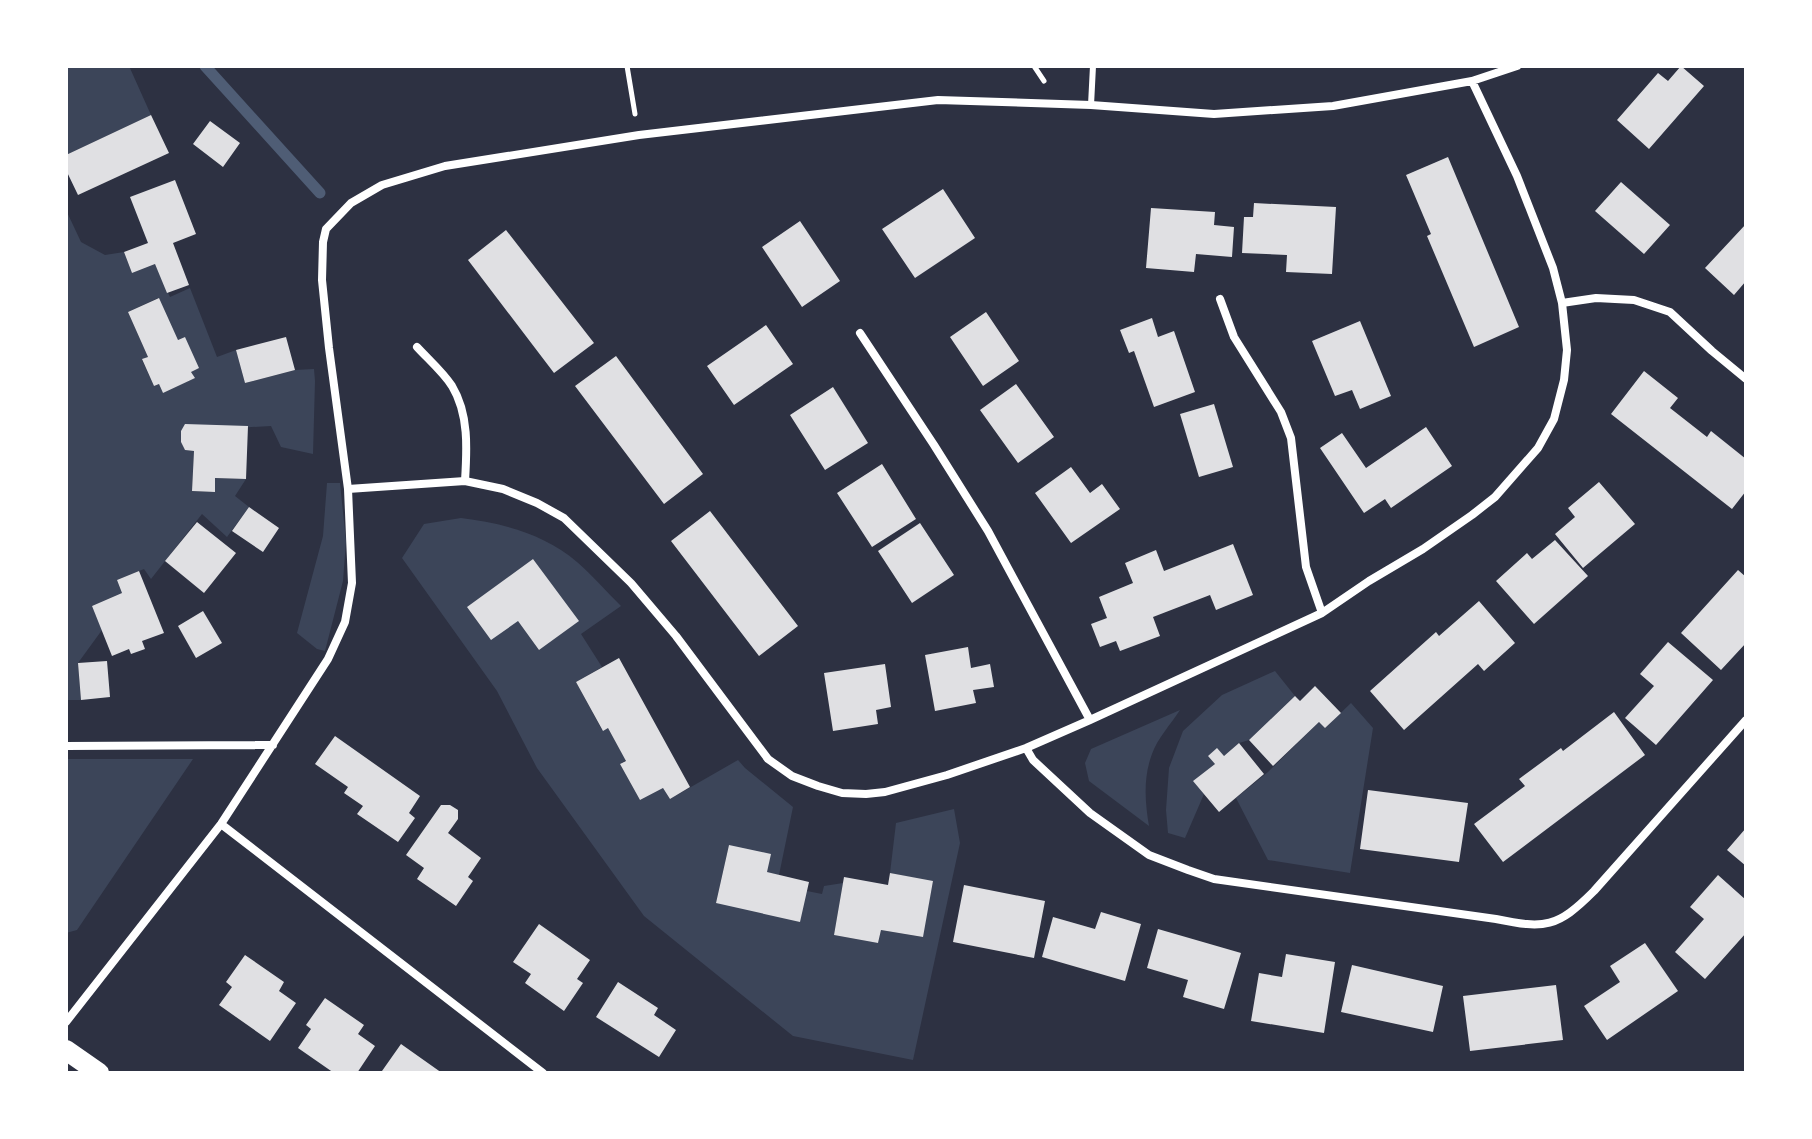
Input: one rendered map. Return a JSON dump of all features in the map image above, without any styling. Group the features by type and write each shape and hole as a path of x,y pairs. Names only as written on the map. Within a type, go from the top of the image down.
{"main road":[{"path":"66,1050 99,1073"}],"street":[{"path":"66,1022 221,824 328,659 345,622 352,583 348,489 322,280 326,229 351,203 382,185 433,169 639,135 938,100 1091,105 1214,114 1333,106 1472,81 1517,66"},
{"path":"348,489 465,481 503,489 564,518 631,583 676,636 768,759 792,776 842,793 885,792 1026,748 1322,613 1472,515 1495,497 1538,448 1554,419 1564,380 1567,350 1562,303 1553,268 1528,203 1472,81"},
{"path":"1562,303 1596,298 1634,300 1670,312 1746,379"},
{"path":"1220,299 1234,337 1281,412 1291,438 1306,567 1322,613"},
{"path":"860,333 988,531 1090,720"},
{"path":"417,347 451,384 459,401 468,449 465,481"},
{"path":"1026,748 1033,760 1090,813 1149,855 1214,879 1529,925 1553,923 1577,908 1746,720"},
{"path":"66,746 273,745"},
{"path":"221,824 543,1073"}],"lane":[{"path":"1091,105 1093,66"}],"path":[{"path":"627,66 639,135"}],"shaded area":[{"path":"66,66 129,66 151,115 66,155"},
{"path":"66,210 81,242 105,255 124,252 132,273 155,264 170,297 190,288 217,357 236,350 245,383 295,370 314,369 315,381 313,454 281,447 271,426 181,431 185,450 194,451 192,491 214,492 215,478 246,479 235,496 249,507 227,537 202,514 151,579 144,569 117,580 122,593 92,606 102,630 78,663 81,700 66,700","holes":["158,298 178,340 185,337 194,378 163,393 159,384 154,386 142,360 148,357 128,312"]},
{"path":"327,483 340,483 346,541 343,581 325,651 317,649 297,633 323,536"},
{"path":"461,518 492,523 537,537 565,552 621,606 581,634 602,667 576,682 602,730 608,728 626,760 620,764 640,800 663,788 670,799 738,760 793,807 779,875 767,872 729,845 716,903 807,891 822,894 824,886 843,883 834,935 878,943 881,930 922,937 933,882 890,873 896,823 954,809 960,843 913,1060 793,1036 644,916 537,768 497,691 402,558 424,524","holes":["533,559 578,621 539,650 518,621 468,607"]},
{"path":"1275,671 1295,696 1249,740 1239,743 1224,756 1217,749 1208,756 1215,764 1194,781 1204,794 1185,838 1168,833 1169,768 1183,731 1222,695"},
{"path":"1351,703 1373,728 1350,873 1268,860 1236,798 1268,772 1319,722 1325,728"},
{"path":"1180,710 1157,743 1149,763 1146,790 1149,826 1089,781 1085,763 1091,749"},
{"path":"66,759 193,759 77,930 66,933"}],"building":[{"path":"1681,66 1704,86 1649,149 1617,120 1658,73 1668,81"},
{"path":"151,115 169,153 78,195 66,170 66,155"},
{"path":"210,121 240,143 223,167 193,144"},
{"path":"1448,157 1519,327 1474,347 1427,236 1431,234 1406,175"},
{"path":"175,180 196,234 173,243 189,285 167,293 155,264 132,273 124,252 148,243 130,197"},
{"path":"1621,182 1670,225 1644,254 1595,211"},
{"path":"943,189 975,238 915,278 882,229"},
{"path":"1254,203 1336,207 1332,274 1286,272 1287,255 1242,253 1244,217 1253,217"},
{"path":"1151,208 1215,212 1214,225 1234,227 1232,257 1196,254 1194,272 1146,268"},
{"path":"800,221 840,281 802,307 762,247"},
{"path":"1746,224 1746,281 1734,295 1705,268"},
{"path":"506,230 594,343 554,373 468,260"},
{"path":"159,298 178,340 185,337 199,368 191,372 195,378 163,393 159,384 154,386 142,359 148,357 128,312"},
{"path":"986,312 1019,361 983,386 950,337"},
{"path":"1152,318 1158,337 1174,331 1195,392 1154,407 1134,351 1129,353 1120,330"},
{"path":"1360,321 1391,396 1360,409 1352,390 1335,396 1312,341"},
{"path":"766,325 793,364 734,405 707,366"},
{"path":"286,337 295,370 245,383 236,350"},
{"path":"616,356 703,474 664,504 575,386"},
{"path":"1644,371 1678,398 1670,408 1707,437 1711,431 1746,459 1746,491 1732,509 1611,414"},
{"path":"1016,384 1054,437 1018,463 980,410"},
{"path":"833,387 868,443 825,470 790,415"},
{"path":"1214,404 1233,467 1199,477 1180,414"},
{"path":"185,424 248,426 246,479 215,478 215,492 192,491 194,451 185,450 181,442"},
{"path":"1426,427 1452,466 1391,508 1385,499 1364,513 1320,448 1342,433 1366,468"},
{"path":"882,464 916,519 872,547 837,493"},
{"path":"1071,467 1090,493 1102,484 1120,509 1071,543 1035,493"},
{"path":"1599,482 1635,524 1583,568 1555,534 1575,517 1568,508"},
{"path":"249,507 279,528 263,552 232,531"},
{"path":"710,511 798,626 759,656 671,541"},
{"path":"197,522 236,553 204,593 165,561"},
{"path":"920,523 954,575 912,603 878,551"},
{"path":"1555,540 1588,576 1534,624 1496,581 1527,553 1532,559"},
{"path":"1233,544 1253,595 1216,610 1210,595 1153,617 1160,636 1120,651 1116,641 1100,647 1091,624 1107,618 1099,597 1133,583 1125,563 1156,550 1164,571"},
{"path":"533,559 579,621 539,650 518,621 491,640 467,607"},
{"path":"1738,570 1746,577 1746,643 1721,670 1681,633"},
{"path":"139,571 164,633 142,641 145,649 131,654 129,649 112,656 92,606 122,593 117,580"},
{"path":"1479,601 1515,643 1484,671 1478,664 1404,730 1370,691 1436,632 1439,636"},
{"path":"203,611 222,643 196,658 178,626"},
{"path":"1668,642 1713,680 1656,745 1625,718 1654,686 1640,674"},
{"path":"968,647 971,668 990,664 994,687 973,690 976,703 935,711 925,655"},
{"path":"619,658 690,787 670,799 663,788 640,800 620,764 626,761 608,728 603,731 576,682"},
{"path":"107,661 110,697 81,700 78,663"},
{"path":"885,664 891,707 876,710 878,724 833,731 824,673"},
{"path":"1315,686 1341,713 1325,728 1319,722 1273,766 1249,740 1295,696 1300,701"},
{"path":"1614,712 1645,755 1503,862 1474,824 1525,786 1519,779 1561,748 1563,751"},
{"path":"335,736 420,796 409,813 415,818 398,842 357,814 363,806 344,793 348,787 315,764"},
{"path":"1239,743 1264,774 1219,812 1193,781 1215,764 1208,756 1217,748 1224,756"},
{"path":"1368,790 1468,803 1459,862 1360,849"},
{"path":"441,805 450,805 458,810 458,819 448,833 481,858 468,877 473,881 456,906 417,879 424,868 406,855"},
{"path":"1746,828 1746,866 1727,850"},
{"path":"729,845 771,854 767,872 809,882 800,922 716,903"},
{"path":"890,873 933,881 923,937 881,930 878,943 834,935 844,877 888,885"},
{"path":"1718,875 1746,900 1746,933 1705,979 1675,952 1704,919 1690,907"},
{"path":"964,885 1045,901 1034,958 953,942"},
{"path":"1101,912 1141,924 1125,981 1042,957 1053,917 1095,929"},
{"path":"539,924 590,960 577,979 583,983 564,1011 525,983 531,974 513,962"},
{"path":"1158,929 1241,953 1224,1009 1183,997 1188,980 1147,968"},
{"path":"1645,943 1678,991 1607,1040 1584,1006 1620,982 1610,966"},
{"path":"1286,954 1335,962 1324,1033 1251,1021 1259,973 1282,977"},
{"path":"245,955 284,982 279,991 296,1003 270,1041 219,1005 232,987 226,982"},
{"path":"1352,965 1443,986 1433,1032 1341,1012"},
{"path":"618,982 658,1008 654,1015 676,1030 659,1057 596,1017"},
{"path":"1556,985 1563,1040 1470,1051 1463,996"},
{"path":"325,998 364,1025 358,1034 375,1046 357,1073 334,1073 298,1048 311,1029 306,1025"},
{"path":"401,1044 442,1073 384,1073 382,1071"}],"waterway":[{"path":"205,66 320,193"}]}
